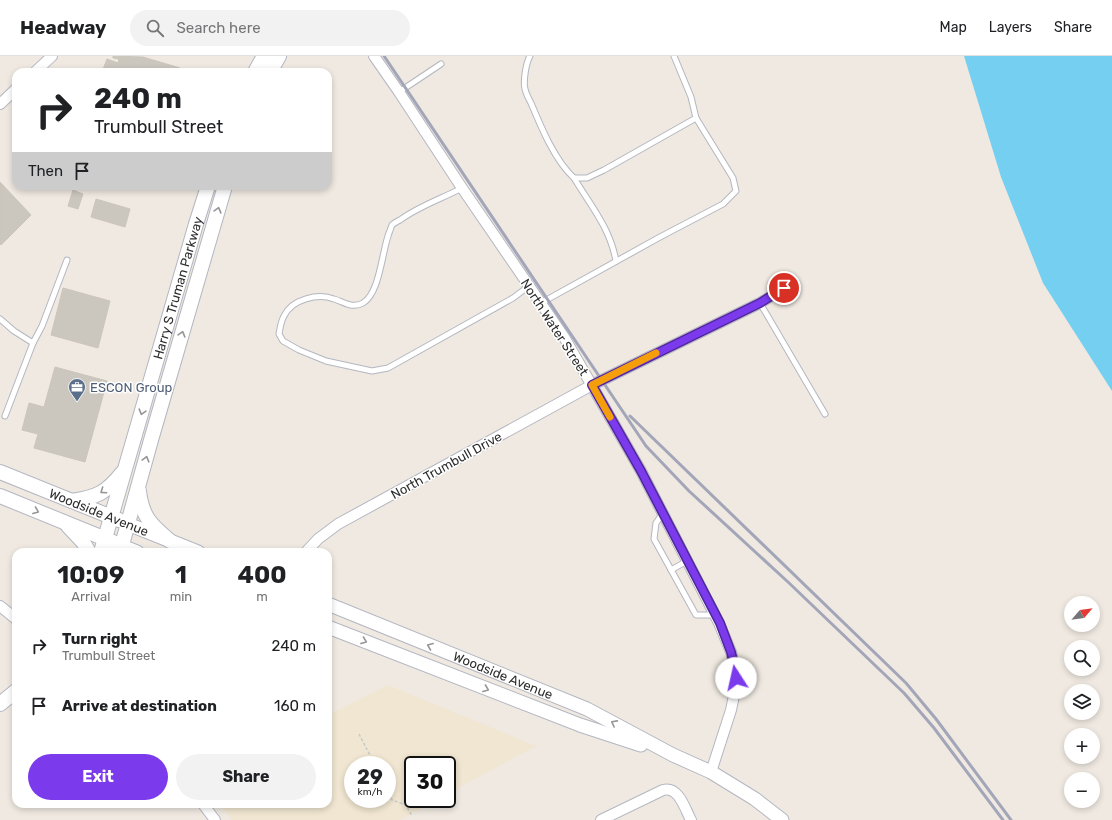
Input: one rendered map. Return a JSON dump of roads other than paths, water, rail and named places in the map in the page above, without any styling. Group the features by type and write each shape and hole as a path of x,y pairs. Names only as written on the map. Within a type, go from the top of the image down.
{"main road":[{"path":"257,68 264,56"},
{"path":"272,68 279,56"},
{"name":"Harry S Truman Parkway","path":"103,545 207,190"},
{"name":"Harry S Truman Parkway","path":"121,548 153,432 224,190"},
{"path":"72,501 94,497 100,494 112,485 126,468"},
{"name":"Woodside Avenue","path":"0,472 128,524"},
{"path":"138,487 140,503 148,520 151,525 170,541"},
{"name":"Woodside Avenue","path":"0,496 63,522 103,545 116,548"},
{"path":"63,522 83,542 87,548"},
{"path":"1,703 12,693"},
{"path":"1,703 12,699"}],"street":[{"path":"39,68 52,56"},
{"name":"North Water Street","path":"374,56 564,337 641,471 715,615 731,652 735,669 736,686 731,710 711,772"},
{"path":"0,104 12,93"},
{"name":"North Trumbull Drive","path":"310,548 318,539 338,524 592,385 760,303 784,288"},
{"name":"Woodside Avenue","path":"128,524 188,548"},
{"path":"0,606 12,616"},
{"name":"Woodside Avenue","path":"332,606 588,709 673,755 711,772 755,799 782,820"},
{"name":"Woodside Avenue","path":"332,629 580,725 673,755"},
{"path":"601,820 667,789 678,794 691,820"},
{"path":"206,808 215,820"}],"lane":[{"path":"530,56 527,62 525,88 537,118 566,171 574,178 608,232 616,261"},
{"path":"541,303 723,204 736,191 733,178 696,118 691,97 674,56"},
{"path":"399,92 441,64"},
{"path":"574,178 587,178 604,170 696,118"},
{"path":"462,188 412,211 392,225 387,238 377,278 372,292 367,300 361,304 349,306 334,298 321,296 309,298 294,304 284,316 279,334 283,341 299,350 326,361 372,371 388,368 513,298 529,286"},
{"path":"5,416 67,260"},
{"path":"760,303 825,414"},
{"path":"0,319 14,331 33,343"},
{"path":"663,513 656,523 654,539 696,615 715,615"},
{"path":"671,570 687,561"}],"water":[{"path":"964,56 1112,56 1112,391 1043,283 1001,177"}],"railway":[{"path":"384,56 646,446 689,491 788,582 904,693 934,728 1003,820"},
{"path":"630,416 906,683 936,719 1011,820"}],"place":[{"name":"ESCON Group","path":"77,402"}]}
